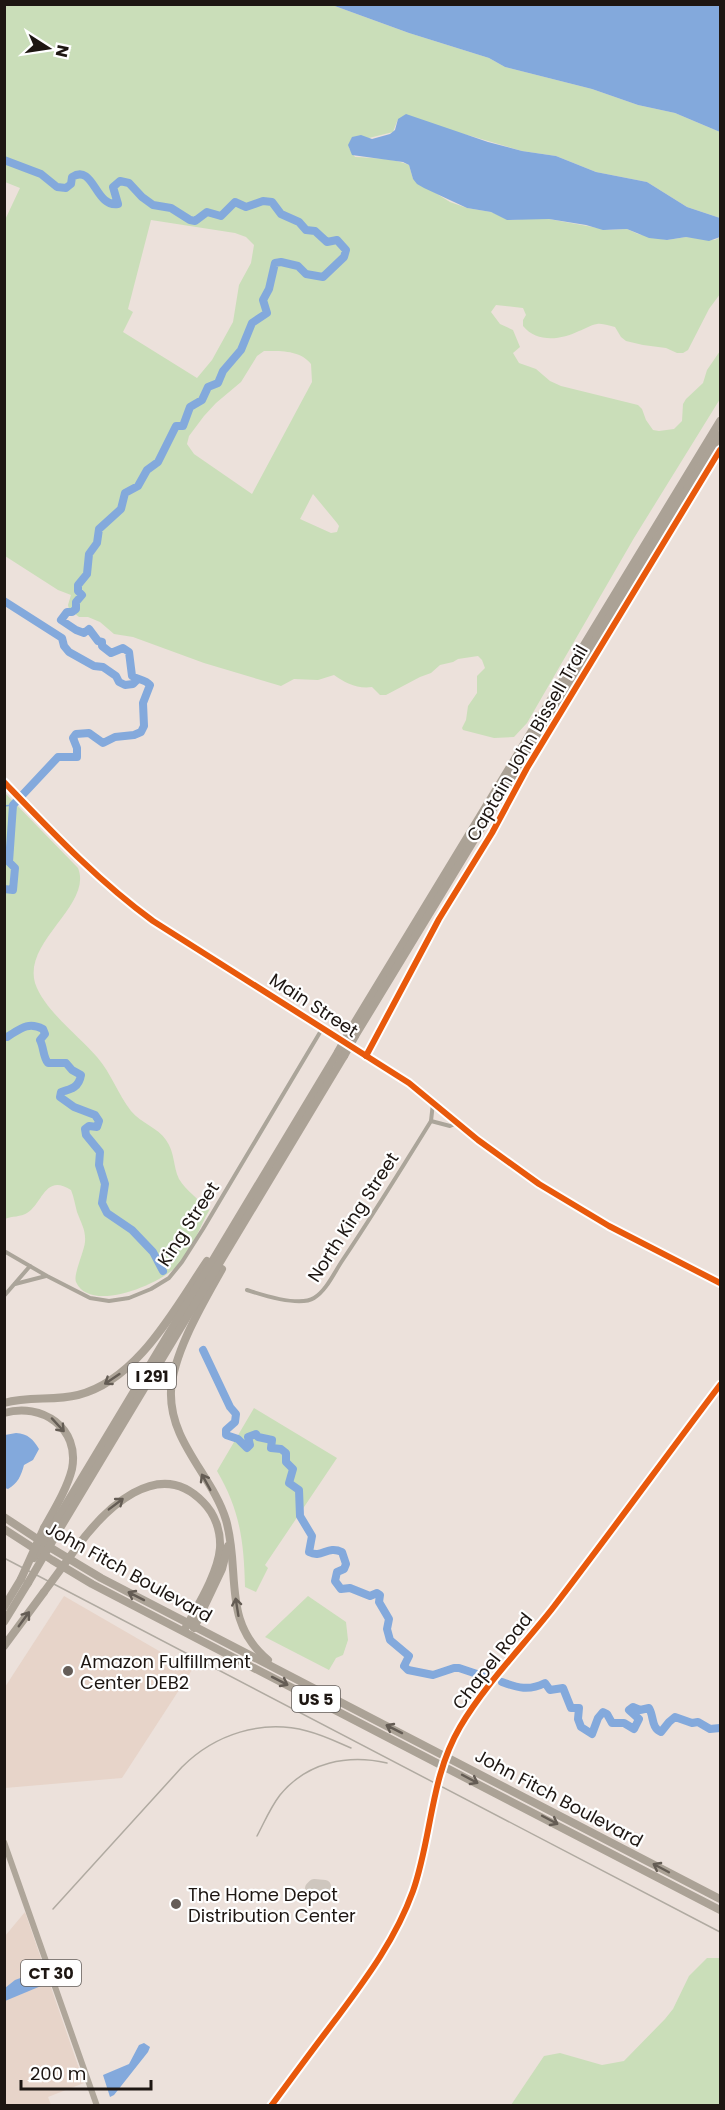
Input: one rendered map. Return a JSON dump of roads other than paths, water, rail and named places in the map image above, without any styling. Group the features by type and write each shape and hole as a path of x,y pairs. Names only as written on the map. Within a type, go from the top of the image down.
{"highway":[{"name":"I 291","path":"50,1532 247,1217 352,1034 720,420"},
{"name":"I 291","path":"352,1034 720,435"},
{"name":"I 291","path":"4,1607 22,1581 220,1247 341,1054"},
{"path":"247,1217 183,1346 175,1368 172,1410 177,1425 224,1514 231,1539 237,1611 242,1628 255,1649 280,1670"},
{"path":"4,1403 78,1395 115,1377 144,1351 211,1254 220,1247"},
{"path":"5,1413 29,1410 47,1415 60,1425 70,1443 73,1458 70,1476 50,1532 22,1581"},
{"path":"4,1646 77,1547 109,1509 137,1491 152,1486 168,1485 195,1494 214,1516 219,1531 220,1546 213,1572 192,1624"},
{"name":"John Fitch Boulevard","path":"4,1517 83,1568 717,1897"},
{"name":"John Fitch Boulevard","path":"4,1529 70,1572 720,1910"},
{"path":"187,1633 222,1569 227,1555 229,1535"},
{"name":"I 291","path":"4,1622 22,1581"},
{"path":"498,1793 502,1785"},
{"path":"708,1903 717,1897"}],"main road":[{"name":"CT 30","path":"4,1842 97,2106"}],"street":[{"name":"Main Street","path":"4,782 73,854 123,900 153,921 409,1083 507,1162 539,1184 609,1226 720,1283"},
{"name":"King Street","path":"4,1251 84,1296 109,1300 129,1298 169,1278 203,1229 322,1029"},
{"name":"North King Street","path":"247,1290 300,1302 315,1298 324,1289 431,1121 434,1102"},
{"path":"431,1121 450,1126 457,1123"},
{"path":"4,1296 30,1266"},
{"path":"14,1284 46,1276"},
{"name":"Chapel Road","path":"271,2106 369,1976 399,1926 423,1855 442,1764 459,1728 471,1709 552,1609 720,1385"}],"water":[{"path":"332,5 720,5 720,132 675,113 638,105 592,89 505,67 489,58 409,33"},
{"path":"406,114 488,142 522,151 556,156 596,172 647,182 687,207 720,218 720,237 709,241 686,237 667,240 649,238 627,229 603,230 549,219 507,220 491,212 467,208 424,188 417,184 409,165 403,162 352,155 348,145 352,137 361,135 372,139 390,134 395,130 398,119"},
{"path":"16,1433 30,1438 39,1449 33,1460 24,1465 17,1482 8,1489 5,1488 5,1435"},
{"path":"34,1973 38,1976 41,1986 5,2001 5,1988 15,1980"},
{"path":"144,2043 150,2047 148,2052 110,2097 103,2075 129,2064 139,2045"}],"waterway":[{"path":"4,160 41,174 57,187 66,188 71,184 72,177 79,174 85,176 104,200 110,203 118,204 113,187 120,181 129,183 153,205 171,208 195,221 207,212 221,216 235,202 246,207 263,201 272,202 281,214 299,222 306,230 315,231 327,242 337,240 346,250 344,257 323,277 306,274 298,266 275,263 269,289 263,300 267,313 252,323 241,350 223,371 218,383 208,387 202,400 190,407 183,426 176,426 158,462 147,470 138,486 125,493 121,509 99,529 97,543 89,554 87,574 78,585 78,591 82,595 76,602 76,609 67,612 61,620 84,633 89,629 98,641 102,642 102,646 111,653 123,648 129,652 132,676 150,685 143,703 144,726 141,732 134,735 115,737 103,743 89,733 76,734 73,738 77,748 77,757 58,757 13,805 9,862 15,868 13,890 4,889"},
{"path":"4,601 62,638 69,652 94,666 103,667 116,676 119,682 125,685 133,684 137,680"},
{"path":"4,806 13,805"},
{"path":"4,1037 28,1026 43,1029 45,1034 40,1040 48,1063 66,1063 81,1075 77,1085 61,1092 60,1097 74,1107 95,1115 99,1121 97,1127 89,1126 85,1129 86,1135 100,1152 99,1165 105,1184 102,1203 107,1213 132,1230 153,1252 163,1271"},
{"path":"203,1350 230,1407 236,1414 235,1422 226,1430 226,1435 238,1439 247,1448 250,1445 248,1437 256,1434 258,1437 272,1440 271,1448 281,1449 286,1453 286,1462 293,1469 289,1483 299,1490 300,1516 312,1536 309,1552 314,1554 332,1550 342,1552 346,1564 344,1569 337,1572 335,1581 341,1589 350,1588 370,1596 377,1593 380,1595 379,1602 389,1619 387,1629 390,1640 409,1656 404,1666 408,1670 433,1675 459,1668 489,1678"},
{"path":"502,1682 524,1688 545,1683 550,1690 563,1688 571,1708 579,1708 578,1719 581,1727 592,1734 603,1712 607,1714 612,1723 624,1723 634,1729 639,1719 629,1710 633,1707 640,1710 649,1708 654,1725 661,1732 675,1717 692,1723 698,1722 710,1729 720,1728"}],"railway":[{"path":"4,1558 720,1932"},
{"path":"53,1909 182,1767 209,1746 240,1732 273,1727 307,1731 351,1748"},
{"path":"257,1836 280,1795 291,1784 315,1768 343,1760 372,1760 387,1763"}],"place":[{"name":"Amazon Fulfillment Center DEB2","path":"68,1671"},
{"name":"The Home Depot Distribution Center","path":"176,1904"}]}
